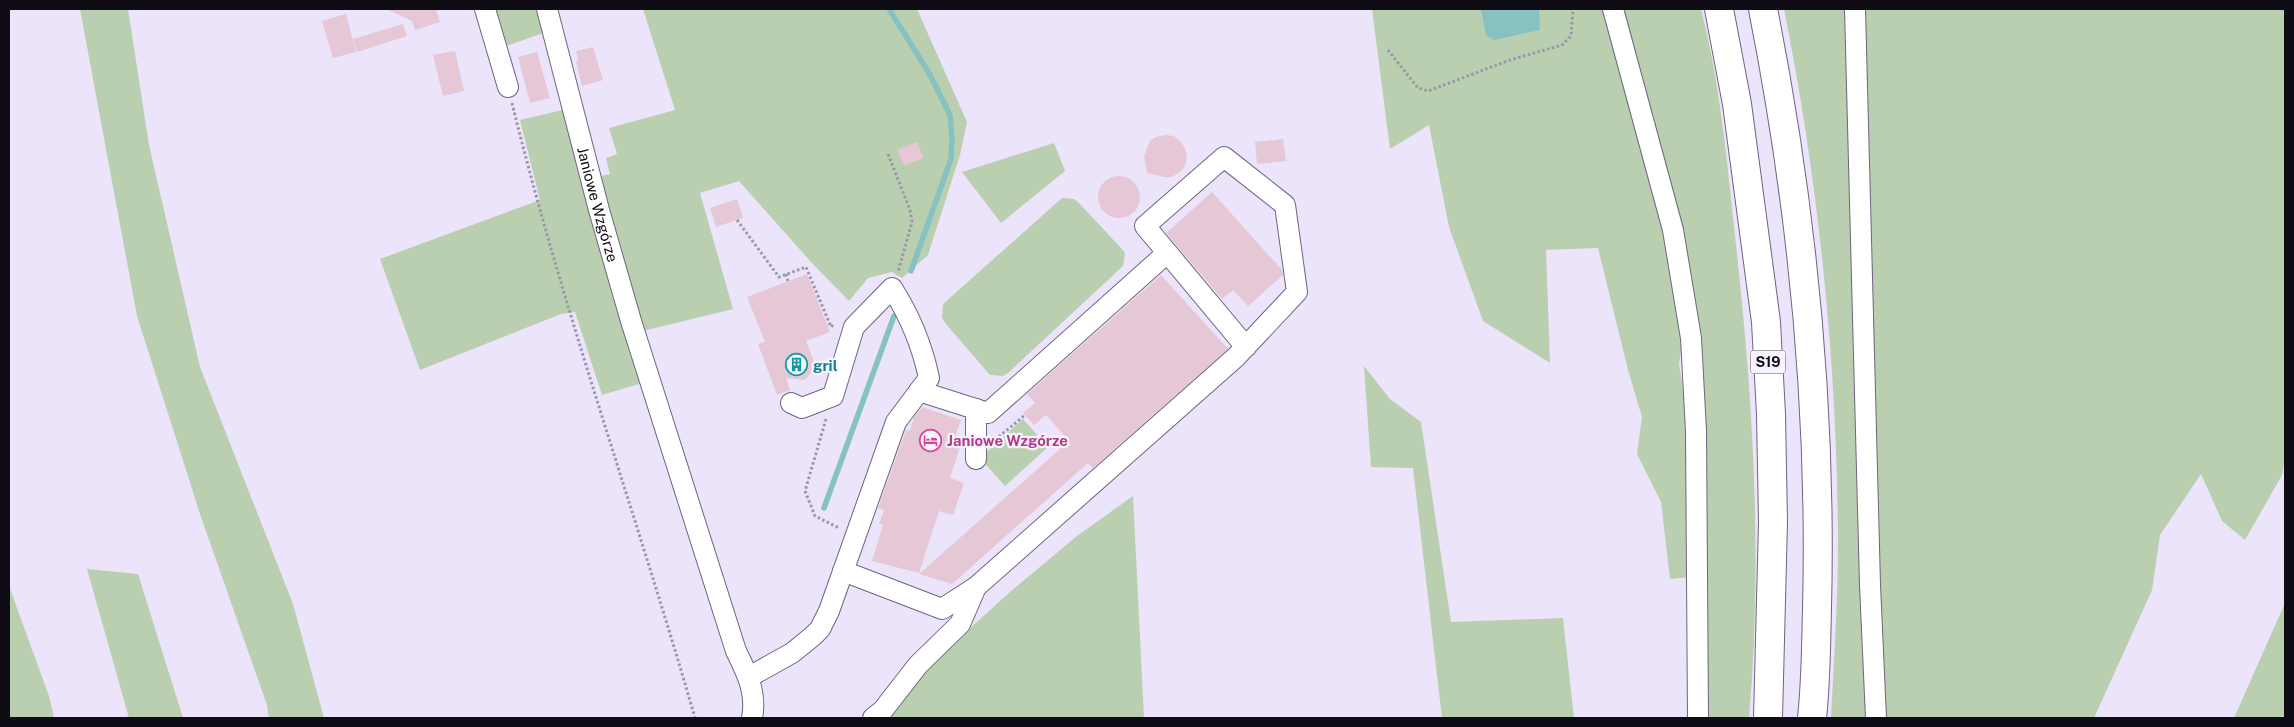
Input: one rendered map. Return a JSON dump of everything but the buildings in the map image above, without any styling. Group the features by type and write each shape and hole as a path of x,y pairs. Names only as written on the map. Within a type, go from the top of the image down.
{"highway":[{"name":"S19","path":"1719,9 1740,123 1766,322 1774,522 1768,718"},
{"path":"1763,9 1789,155 1803,268 1814,398 1819,531 1812,718"}],"street":[{"path":"485,9 508,87"},
{"name":"Janiowe Wzgórze","path":"547,9 598,210 736,651 749,677 753,694 753,716"},
{"path":"1613,9 1673,230 1691,338 1696,431 1698,718"},
{"path":"1855,9 1870,585 1876,718"},
{"path":"843,571 942,609 976,586 1246,347 1297,292 1285,205 1224,157 1145,226 1246,347"},
{"path":"919,391 988,413 1167,252"},
{"path":"749,677 792,653 820,629 829,611 896,422 929,378 925,360 908,312 892,288 854,327 833,396 802,408 791,403"},
{"path":"976,409 976,459"},
{"path":"874,718 883,710 935,646 960,624 976,586"}],"path":[{"path":"1388,50 1418,88 1428,91 1510,60 1562,45 1571,36 1573,9"},
{"path":"508,87 535,196 659,591 695,718"},
{"path":"888,154 910,210 912,222 892,288"},
{"path":"737,220 779,277 806,267 831,327 838,321"},
{"path":"786,274 788,282"},
{"path":"833,396 805,491 815,516 856,534"}],"shaded area":[{"path":"80,9 128,9 149,145 200,367 293,604 324,718 269,718 267,705 201,517 137,316"},
{"path":"490,9 540,9 546,32 501,48"},
{"path":"643,9 917,9 967,122 960,155 928,255 902,278 892,272 868,278 849,301 811,262 739,181 700,193 733,309 643,331 598,177 610,174 606,158 617,154 609,128 675,110"},
{"path":"1372,9 1605,9 1662,210 1682,344 1679,364 1688,420 1691,577 1670,579 1661,502 1637,454 1642,417 1628,370 1598,248 1546,250 1550,363 1483,321 1449,227 1429,125 1390,149"},
{"path":"1481,9 1539,9 1540,30 1494,40 1486,35"},
{"path":"1621,9 1701,9 1708,37 1729,179 1747,356 1751,417 1754,477 1755,598 1749,718 1702,718 1702,429"},
{"path":"1784,9 1849,9 1869,718 1831,718 1837,607 1838,541 1837,474 1830,341 1824,274 1807,141"},
{"path":"1862,9 2285,9 2285,460 2282,475 2245,540 2222,521 2201,474 2160,535 2152,590 2094,718 1880,718 1877,587 1880,564"},
{"path":"567,109 645,382 602,395 575,312 561,314 420,370 380,259 540,200 520,120"},
{"path":"1054,143 1065,171 1001,223 962,172"},
{"path":"1062,198 1074,199 1078,202 1121,248 1125,253 1123,266 1008,373 1003,376 990,375 942,318 943,304"},
{"path":"1364,366 1390,399 1421,422 1451,622 1563,618 1574,718 1442,718 1413,468 1371,467"},
{"path":"1023,419 1048,447 1005,486 980,458"},
{"path":"1133,496 1144,718 887,718 937,658 1010,592 1077,536"},
{"path":"87,569 138,574 183,718 129,718"},
{"path":"9,586 49,696 54,718 9,718"},
{"path":"2285,603 2285,718 2234,718"}],"waterway":[{"path":"889,9 929,73 950,115 952,138 951,159 911,271"},
{"path":"824,508 894,316"}],"place":[{"name":"gril","path":"797,365"},
{"name":"Janiowe Wzgórze","path":"931,440"}]}
